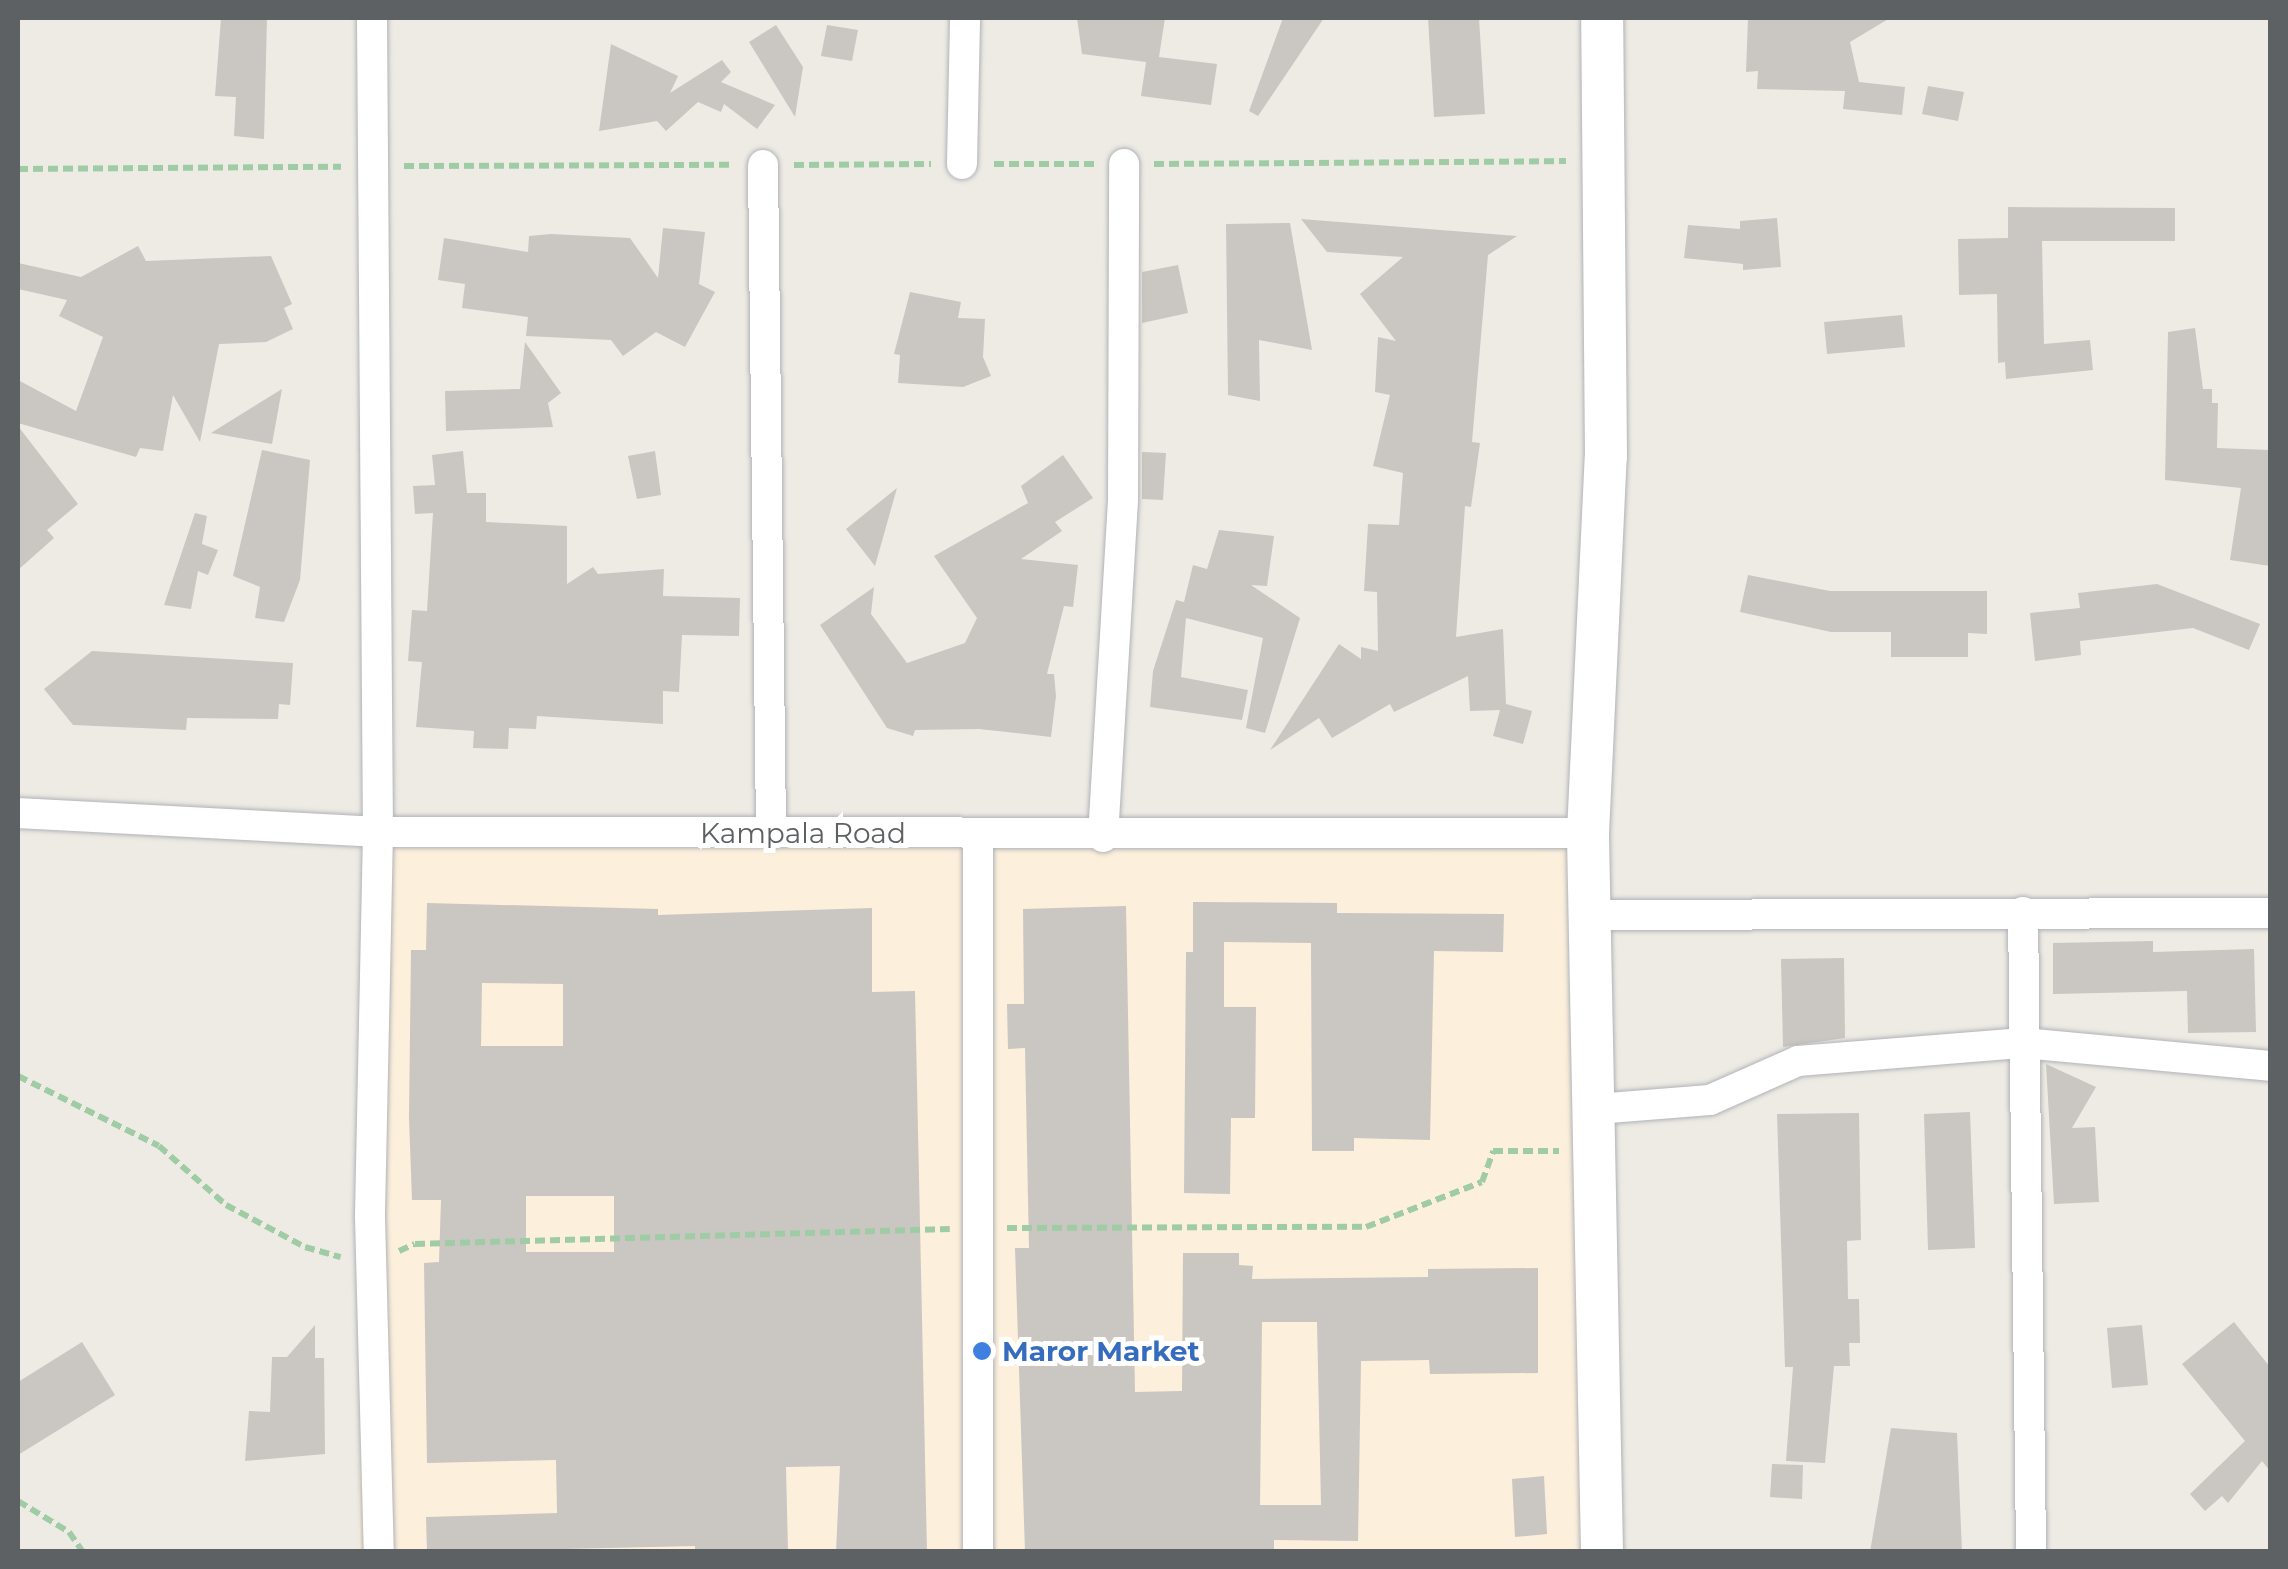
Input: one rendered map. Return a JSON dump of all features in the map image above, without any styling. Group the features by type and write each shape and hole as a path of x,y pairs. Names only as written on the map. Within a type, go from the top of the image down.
{"street":[{"path":"372,18 378,832 370,1265 379,1552"},
{"path":"962,164 965,18"},
{"path":"1602,18 1600,161 1606,457 1588,833 1598,1151 1602,1552"},
{"path":"1103,838 1123,499 1124,164"},
{"path":"763,165 771,834"},
{"name":"Kampala Road","path":"18,814 378,832 1103,838 1588,833"},
{"path":"978,834 978,1552"},
{"path":"2022,912 2031,1552"},
{"path":"1588,914 2270,913"},
{"path":"1596,1109 1710,1100 1798,1061 2024,1043 2270,1066"}],"path":[{"path":"18,169 1600,161"},
{"path":"18,1076 159,1146 226,1205 306,1246 370,1265 415,1244 980,1228 1366,1227 1482,1182 1493,1150 1598,1151"},
{"path":"18,1501 69,1532 83,1552"}],"shaded area":[{"name":"Maror Market","path":"368,842 1588,849 1610,1551 358,1552"}],"building":[{"path":"221,18 267,18 264,139 234,136 236,97 215,96"},
{"path":"1077,18 1165,18 1159,57 1217,64 1211,105 1141,96 1146,62 1082,54"},
{"path":"1283,18 1324,18 1258,116 1249,111"},
{"path":"1428,18 1479,18 1485,114 1434,117"},
{"path":"1748,18 1890,18 1850,42 1859,82 1905,87 1902,115 1843,109 1845,91 1757,89 1758,71 1746,72"},
{"path":"776,25 803,67 795,117 749,42"},
{"path":"827,25 858,30 852,61 821,56"},
{"path":"611,44 678,76 670,93 722,60 731,72 721,82 775,105 757,129 724,104 721,112 698,102 666,131 657,121 599,131"},
{"path":"1928,86 1964,92 1958,121 1922,114"},
{"path":"2008,207 2175,208 2175,241 2042,241 2044,344 2090,340 2093,370 2006,379 2005,362 1998,363 1997,294 1959,295 1958,239 2008,238"},
{"path":"1777,218 1781,267 1743,270 1743,264 1684,258 1688,225 1740,229 1740,221"},
{"path":"1301,219 1517,236 1488,255 1472,442 1480,443 1471,507 1465,506 1456,637 1503,629 1506,704 1532,711 1523,744 1493,736 1500,710 1470,711 1468,676 1394,712 1390,704 1332,738 1319,718 1270,750 1339,644 1361,659 1361,647 1378,651 1377,592 1364,591 1368,524 1399,525 1403,473 1373,466 1390,395 1375,392 1378,337 1396,341 1360,294 1403,257 1327,252"},
{"path":"1290,223 1312,350 1259,340 1260,401 1228,395 1226,224"},
{"path":"663,228 705,232 699,284 715,292 685,347 656,332 623,356 611,340 526,336 528,317 462,308 465,284 438,280 444,238 528,252 529,236 551,234 630,238 658,278"},
{"path":"138,246 146,261 271,256 292,304 284,308 293,329 266,342 219,344 200,442 173,395 163,451 140,448 136,457 18,423 18,380 76,411 103,337 59,316 67,300 18,289 18,263 81,277"},
{"path":"1178,265 1188,313 1142,323 1142,272"},
{"path":"910,292 961,302 958,318 985,319 983,357 991,376 963,387 898,383 900,355 894,354"},
{"path":"1902,315 1905,347 1827,354 1824,322"},
{"path":"2195,328 2203,389 2212,389 2212,403 2218,403 2217,448 2270,450 2270,566 2230,560 2241,488 2165,480 2168,332"},
{"path":"525,342 561,393 548,403 553,427 446,431 445,391 520,389"},
{"path":"282,389 272,444 211,433"},
{"path":"18,426 78,504 47,530 54,538 18,570"},
{"path":"262,450 310,460 300,580 284,622 255,618 260,587 233,576"},
{"path":"463,451 467,493 486,493 486,522 567,526 567,584 593,567 598,574 664,569 663,596 740,598 739,636 682,635 679,692 663,691 663,724 537,716 536,729 509,728 508,749 473,748 474,731 416,727 422,662 408,661 412,610 427,611 433,513 415,514 413,486 435,485 432,455"},
{"path":"655,451 661,495 637,499 628,456"},
{"path":"1142,452 1166,453 1163,500 1142,499"},
{"path":"1063,455 1093,498 1055,522 1062,531 1021,559 1078,565 1073,607 1064,606 1047,674 1054,674 1056,696 1051,737 979,729 915,730 913,736 887,728 820,625 874,587 871,614 907,663 965,643 977,618 934,556 1028,503 1021,486"},
{"path":"897,488 875,566 846,529"},
{"path":"195,513 207,516 202,544 218,550 208,575 198,571 191,609 164,605"},
{"path":"1219,530 1274,536 1267,586 1251,585 1300,618 1265,733 1246,728 1263,638 1186,618 1181,677 1248,690 1242,720 1150,707 1153,671 1176,600 1184,602 1193,565 1207,569"},
{"path":"1748,575 1830,591 1987,591 1987,634 1968,633 1968,657 1891,657 1891,632 1831,632 1740,612"},
{"path":"2157,584 2260,624 2249,650 2193,628 2080,641 2081,655 2035,661 2030,613 2080,608 2078,593"},
{"path":"92,651 293,663 290,705 279,704 278,719 187,718 186,730 73,725 44,689"},
{"path":"1193,902 1337,903 1337,913 1504,914 1503,952 1434,951 1430,1140 1354,1138 1354,1151 1312,1151 1311,943 1224,942 1224,1007 1256,1007 1255,1118 1231,1118 1230,1194 1184,1193 1186,952 1193,952"},
{"path":"427,903 658,909 658,915 872,908 872,992 915,991 927,1552 836,1552 840,1466 786,1467 788,1552 695,1552 695,1546 427,1552 426,1517 557,1513 556,1460 427,1463 424,1263 439,1262 441,1200 412,1200 409,1118 411,950 426,950","holes":["482,983 563,984 563,1046 481,1046","526,1196 614,1196 614,1252 526,1252"]},
{"path":"1126,906 1135,1392 1182,1391 1183,1253 1239,1253 1239,1265 1253,1266 1252,1279 1428,1277 1428,1269 1538,1268 1538,1373 1430,1374 1429,1360 1361,1361 1358,1541 1274,1540 1274,1552 1025,1552 1015,1248 1029,1248 1025,1048 1008,1049 1007,1004 1024,1004 1023,909","holes":["1262,1322 1317,1322 1321,1505 1260,1505"]},
{"path":"2153,941 2153,952 2254,949 2256,1032 2188,1033 2187,991 2053,994 2053,943"},
{"path":"1844,958 1845,1038 1783,1047 1781,959"},
{"path":"2046,1064 2096,1087 2072,1128 2095,1127 2099,1202 2054,1204"},
{"path":"1970,1112 1975,1248 1928,1250 1924,1114"},
{"path":"1859,1113 1861,1240 1847,1241 1848,1299 1859,1299 1860,1343 1849,1343 1850,1366 1834,1366 1825,1463 1786,1461 1793,1367 1785,1367 1777,1114"},
{"path":"2234,1322 2270,1367 2270,1471 2262,1461 2228,1503 2222,1496 2205,1511 2190,1494 2245,1441 2182,1364"},
{"path":"315,1325 315,1358 324,1358 325,1454 245,1461 249,1411 270,1412 272,1357 287,1357"},
{"path":"2142,1325 2148,1385 2112,1388 2107,1328"},
{"path":"82,1342 115,1395 18,1455 18,1382"},
{"path":"1891,1428 1957,1433 1962,1552 1870,1552"},
{"path":"1772,1464 1803,1465 1802,1499 1770,1497"},
{"path":"1544,1476 1547,1534 1515,1537 1512,1479"}],"place":[{"name":"Maror Market","path":"982,1351"}]}
